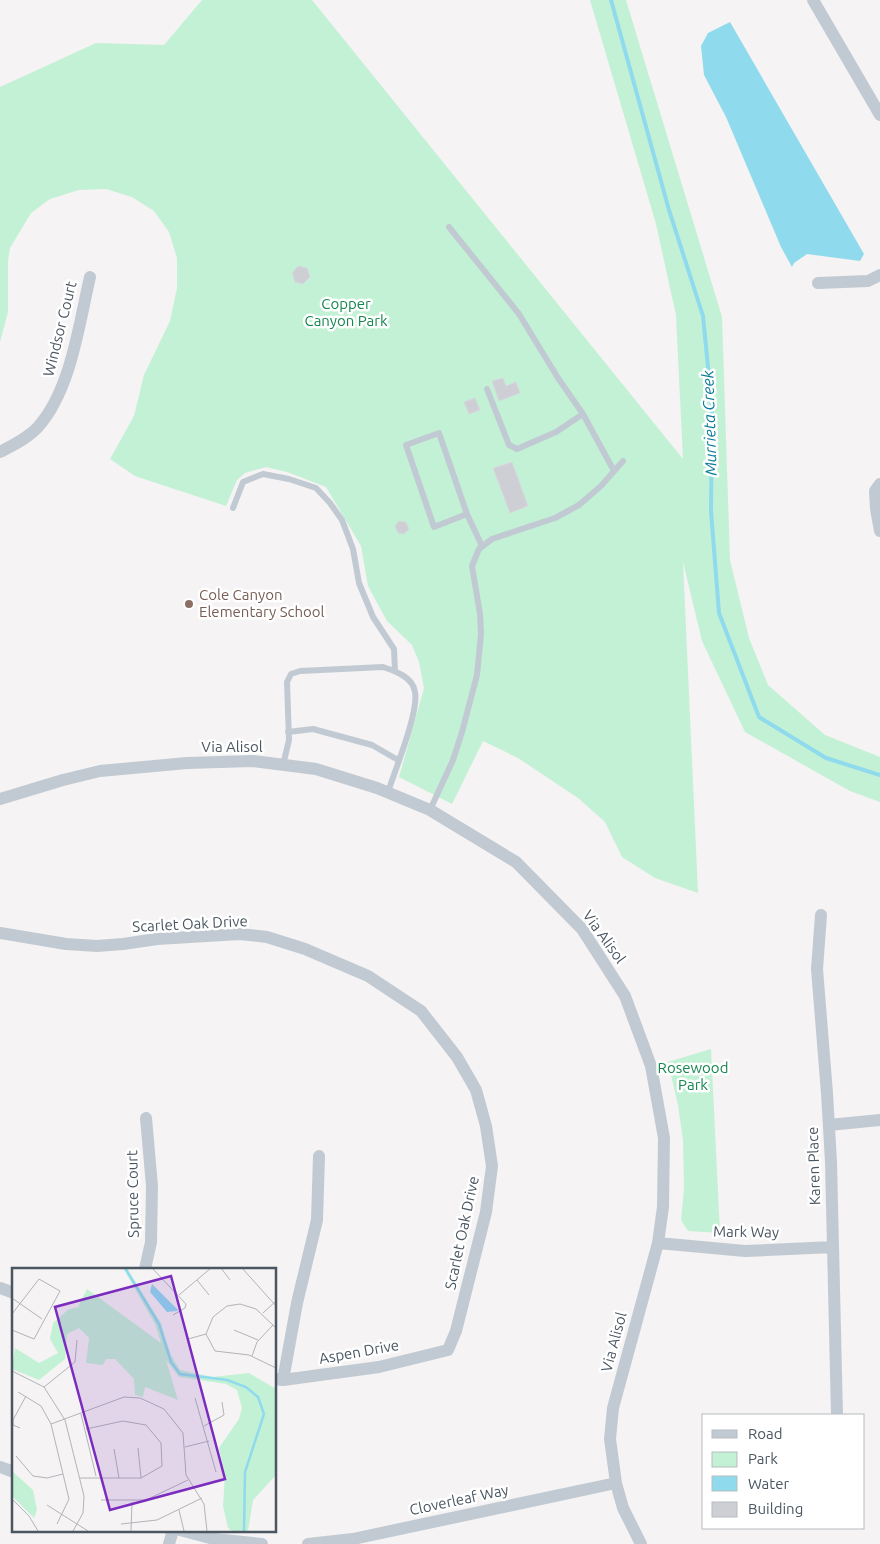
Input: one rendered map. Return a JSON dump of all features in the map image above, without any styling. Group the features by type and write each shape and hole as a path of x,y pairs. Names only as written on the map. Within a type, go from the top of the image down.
{"street":[{"path":"813,0 880,115"},
{"path":"818,283 868,280 880,275"},
{"name":"Windsor Court","path":"0,452 37,428 62,388 71,359 90,277"},
{"path":"880,484 875,491 880,531"},
{"name":"Via Alisol","path":"0,799 100,771 196,763 253,761 316,769 378,788 430,810 516,862 582,929 625,996 651,1066 664,1138 663,1207 658,1243 613,1408 610,1439 616,1482 623,1508 641,1544"},
{"name":"Karen Place","path":"821,915 817,969 829,1125 837,1414"},
{"name":"Scarlet Oak Drive","path":"0,933 66,944 97,946 157,939 240,934 267,937 305,949 368,976 421,1011 457,1057 476,1090 486,1126 492,1166 486,1212 456,1331 448,1350"},
{"name":"Spruce Court","path":"146,1118 152,1186 151,1242 146,1268"},
{"path":"829,1125 880,1120"},
{"path":"279,1380 317,1220 319,1156"},
{"name":"Mark Way","path":"658,1243 745,1251 833,1247"},
{"path":"0,1288 12,1292"},
{"name":"Aspen Drive","path":"279,1380 379,1367 448,1350"},
{"path":"0,1467 12,1471"},
{"name":"Cloverleaf Way","path":"308,1544 353,1540 616,1482"},
{"path":"188,1532 214,1539 262,1544"}],"lane":[{"path":"450,227 519,314 558,378 583,414 614,470"},
{"path":"487,389 509,445 517,449 556,432 583,414"},
{"path":"467,514 434,527 406,445 440,433 467,514 482,546"},
{"path":"430,810 456,750 477,675 481,634 480,614 472,566 479,549 492,540 555,518 579,505 600,486 623,460"},
{"path":"233,508 243,482 263,474 289,479 316,488 342,520 353,549 362,591 373,616 394,649 395,671"},
{"path":"283,765 289,740 287,682 291,674 300,671 383,667 407,678 415,690 415,703 410,723 388,792"},
{"path":"288,732 313,729 372,745 398,760"}],"green space":[{"name":"Copper Canyon Park","path":"202,0 312,0 683,459 676,315 656,224 590,0 626,0 722,317 730,560 749,638 768,685 825,735 880,757 880,802 850,791 745,732 702,641 683,562 698,893 655,878 622,857 605,822 578,798 518,758 483,741 452,804 399,777 424,688 419,662 412,645 387,621 368,586 361,546 326,487 287,472 266,467 245,473 237,480 226,506 135,476 110,459 134,416 144,375 170,321 177,288 177,258 169,232 154,211 132,197 106,189 79,190 50,199 31,213 10,248 8,261 8,312 0,342 0,87 96,43 164,45"},
{"name":"Rosewood Park","path":"711,1049 720,1233 688,1231 681,1220 684,1189 683,1140 678,1105 668,1062"}],"water":[{"path":"730,22 864,254 860,261 807,254 794,263 792,267 781,247 726,117 704,75 701,46 708,33"}],"building":[{"path":"298,266 307,268 310,277 303,284 295,282 292,273"},
{"path":"503,378 506,386 516,382 520,393 499,401 492,381"},
{"path":"475,398 480,410 469,414 464,402"},
{"path":"512,462 528,506 510,513 493,468"},
{"path":"399,521 406,522 409,529 404,534 398,533 395,526"}],"waterway":[{"name":"Murrieta Creek","path":"611,0 669,210 703,316 712,408 711,511 719,613 759,717 826,758 880,775"}],"place":[{"name":"Cole Canyon Elementary School","path":"189,604"}]}
